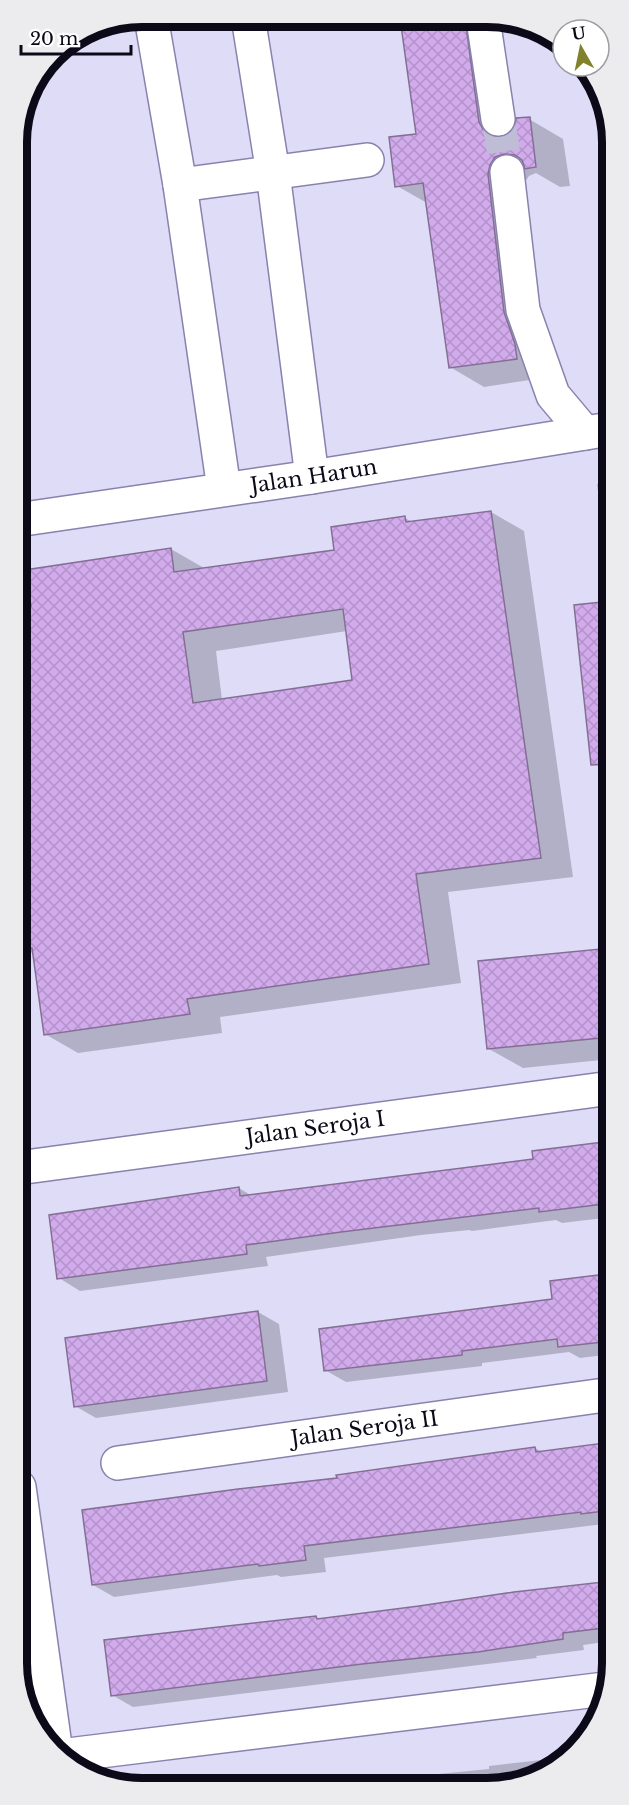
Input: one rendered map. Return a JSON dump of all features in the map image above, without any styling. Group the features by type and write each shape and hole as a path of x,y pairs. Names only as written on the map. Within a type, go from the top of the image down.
{"street":[{"path":"153,27 180,184 224,489"},
{"path":"250,27 273,173 312,477"},
{"path":"484,27 498,119"},
{"path":"180,184 367,160"},
{"path":"507,172 523,310 553,395 598,431"},
{"name":"Jalan Harun","path":"27,519 312,477 598,431"},
{"name":"Jalan Seroja I","path":"27,1167 602,1089"},
{"name":"Jalan Seroja II","path":"118,1463 602,1395"},
{"path":"27,1608 28,1623 52,1734"},
{"path":"72,1754 599,1690"}],"shaded area":[{"path":"27,1660 32,1696 28,1678"}],"building":[{"path":"401,27 466,27 479,122 484,131 492,137 501,137 510,133 515,126 516,118 530,117 536,167 525,169 522,160 515,155 504,154 495,157 488,174 504,312 515,344 517,359 449,368 423,183 395,187 389,137 416,134"},
{"path":"491,511 541,858 416,874 429,964 187,999 190,1014 44,1035 32,948 27,948 27,606 31,606 27,570 171,548 174,572 334,550 331,527 405,516 406,522","holes":["343,609 352,680 193,703 183,632"]},
{"path":"602,602 602,764 591,765 574,605"},
{"path":"602,949 602,1038 487,1049 478,961"},
{"path":"602,1142 602,1204 539,1212 539,1208 246,1245 247,1254 57,1279 49,1215 239,1187 240,1196 533,1159 532,1151"},
{"path":"602,1274 602,1342 558,1347 557,1339 462,1351 462,1355 324,1371 319,1329 552,1299 550,1281"},
{"path":"258,1311 267,1381 74,1407 65,1338"},
{"path":"602,1443 602,1511 304,1546 306,1560 92,1585 82,1510 337,1478 336,1475 535,1447 536,1452"},
{"path":"602,1582 602,1628 563,1633 563,1639 478,1652 362,1664 111,1696 104,1640 316,1616 317,1619"}],"tunnel":[{"path":"498,119 507,172"}]}
